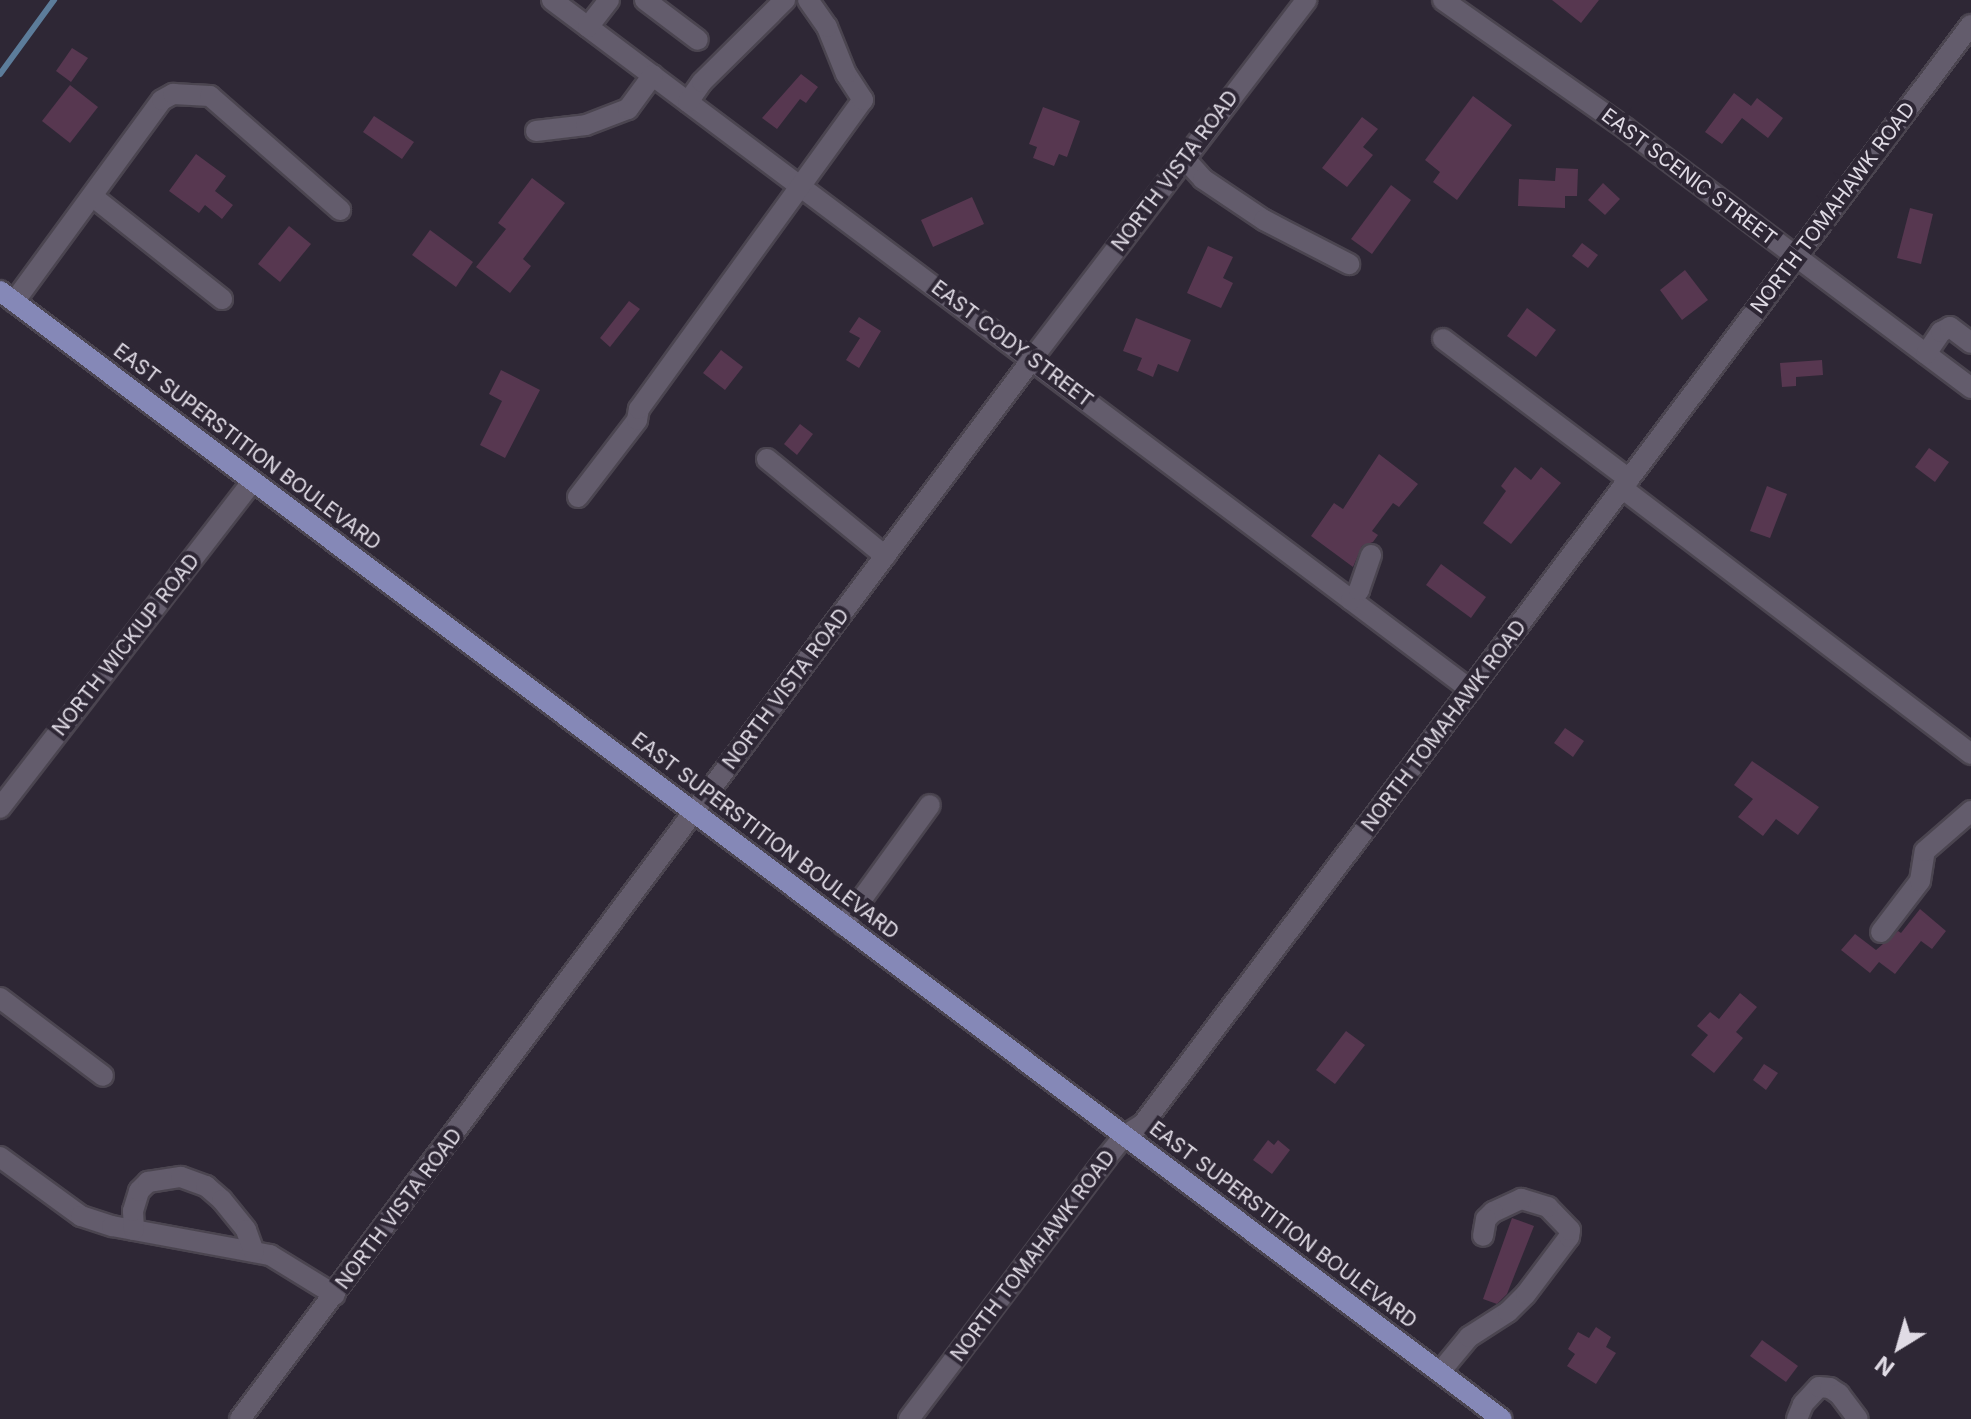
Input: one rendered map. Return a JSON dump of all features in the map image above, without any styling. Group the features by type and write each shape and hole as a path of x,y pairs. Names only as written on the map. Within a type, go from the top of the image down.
{"main road":[{"name":"EAST SUPERSTITION BOULEVARD","path":"7,296 1502,1419"}],"street":[{"name":"EAST CODY STREET","path":"552,0 1471,690"},
{"path":"588,27 609,0"},
{"path":"645,0 698,40"},
{"path":"688,102 726,57 785,0"},
{"path":"578,497 637,420 639,409 863,100 846,74 827,27 808,0"},
{"name":"NORTH VISTA ROAD","path":"240,1419 1032,359 1306,0"},
{"name":"EAST SCENIC STREET","path":"1443,0 1625,128 1971,388"},
{"name":"NORTH TOMAHAWK ROAD","path":"909,1419 1124,1136 1143,1124 1971,25"},
{"path":"536,131 586,125 628,109 653,75"},
{"path":"7,296 92,196 162,100 185,93 210,96 340,210"},
{"path":"1185,159 1203,179 1264,220 1349,264"},
{"path":"92,196 222,299"},
{"path":"1926,354 1941,332 1950,327 1971,343"},
{"path":"1443,339 1971,754"},
{"path":"767,459 885,556"},
{"name":"NORTH WICKIUP ROAD","path":"0,808 253,481"},
{"path":"1351,600 1359,590 1371,555"},
{"path":"843,925 930,805"},
{"path":"1881,932 1920,881 1925,851 1971,811"},
{"path":"1,1001 103,1076"},
{"path":"0,1157 81,1216 134,1230 254,1252 296,1268 335,1295"},
{"path":"134,1230 133,1211 139,1191 148,1182 181,1177 206,1186 222,1200 246,1230 254,1252"},
{"path":"1440,1372 1469,1337 1508,1312 1526,1294 1569,1237 1570,1230 1548,1207 1521,1199 1493,1212 1486,1219 1483,1236"},
{"path":"1797,1419 1803,1404 1819,1387 1839,1394 1858,1419"}],"building":[{"path":"1552,0 1599,0 1581,23"},
{"path":"72,48 88,58 71,82 56,71"},
{"path":"801,74 818,87 806,103 800,99 777,129 762,118"},
{"path":"70,85 98,107 70,143 42,121"},
{"path":"1734,93 1751,106 1757,98 1783,118 1768,138 1742,118 1722,144 1705,132"},
{"path":"1473,96 1512,125 1457,200 1433,182 1440,172 1425,160"},
{"path":"1043,107 1080,121 1067,157 1059,154 1054,166 1033,158 1037,147 1029,144"},
{"path":"374,116 414,142 402,159 363,132"},
{"path":"1362,117 1378,129 1363,147 1373,155 1347,187 1322,168"},
{"path":"196,154 226,176 215,191 233,205 222,219 205,205 199,213 169,191"},
{"path":"1556,168 1578,169 1577,196 1565,196 1565,208 1518,206 1519,179 1555,181"},
{"path":"532,178 565,203 523,259 531,266 510,293 476,267 506,229 498,223"},
{"path":"1603,183 1620,199 1605,215 1588,200"},
{"path":"1391,185 1411,200 1372,254 1351,239"},
{"path":"972,197 984,224 933,247 921,220"},
{"path":"1910,208 1933,214 1921,264 1897,258"},
{"path":"289,226 311,244 280,282 258,264"},
{"path":"430,230 473,262 456,287 412,255"},
{"path":"1582,243 1598,255 1588,268 1572,256"},
{"path":"1208,246 1233,257 1223,278 1233,283 1221,308 1187,293"},
{"path":"1685,270 1708,300 1682,320 1660,290"},
{"path":"629,301 640,309 610,347 600,338"},
{"path":"1527,308 1556,330 1536,357 1507,336"},
{"path":"859,317 881,331 859,368 846,360 860,338 849,332"},
{"path":"1136,318 1191,340 1178,372 1158,364 1153,377 1137,370 1142,358 1123,351"},
{"path":"721,350 743,367 725,390 703,373"},
{"path":"1822,360 1823,375 1796,377 1796,386 1782,387 1780,363"},
{"path":"501,370 540,390 505,458 480,445 502,401 489,394"},
{"path":"800,424 813,434 797,455 784,444"},
{"path":"1929,448 1949,462 1935,482 1915,467"},
{"path":"1379,454 1418,484 1399,507 1393,503 1372,531 1378,535 1373,542 1362,546 1353,567 1311,536 1334,503 1343,509"},
{"path":"1515,467 1531,480 1541,467 1561,483 1511,544 1483,523 1506,491 1501,486"},
{"path":"1767,486 1787,494 1770,538 1750,531"},
{"path":"1441,564 1486,597 1471,618 1426,585"},
{"path":"1565,728 1584,741 1573,757 1554,743"},
{"path":"1752,761 1819,807 1798,835 1776,819 1763,836 1738,817 1753,799 1734,785"},
{"path":"1920,909 1946,931 1932,949 1921,941 1895,974 1879,962 1870,973 1841,950 1855,934 1876,950 1898,931 1901,933"},
{"path":"1740,993 1757,1007 1736,1032 1743,1038 1714,1073 1691,1055 1708,1035 1697,1026 1710,1012 1719,1019"},
{"path":"1346,1031 1365,1045 1335,1084 1316,1070"},
{"path":"1764,1064 1778,1073 1766,1090 1753,1080"},
{"path":"1268,1140 1274,1145 1278,1140 1290,1150 1272,1174 1253,1160"},
{"path":"1512,1218 1534,1226 1507,1294 1497,1304 1483,1299"},
{"path":"1596,1327 1611,1337 1606,1347 1616,1353 1596,1384 1567,1366 1575,1354 1568,1349 1578,1332 1589,1338"},
{"path":"1762,1340 1798,1366 1786,1382 1750,1356"}],"waterway":[{"path":"0,74 54,0"}]}
